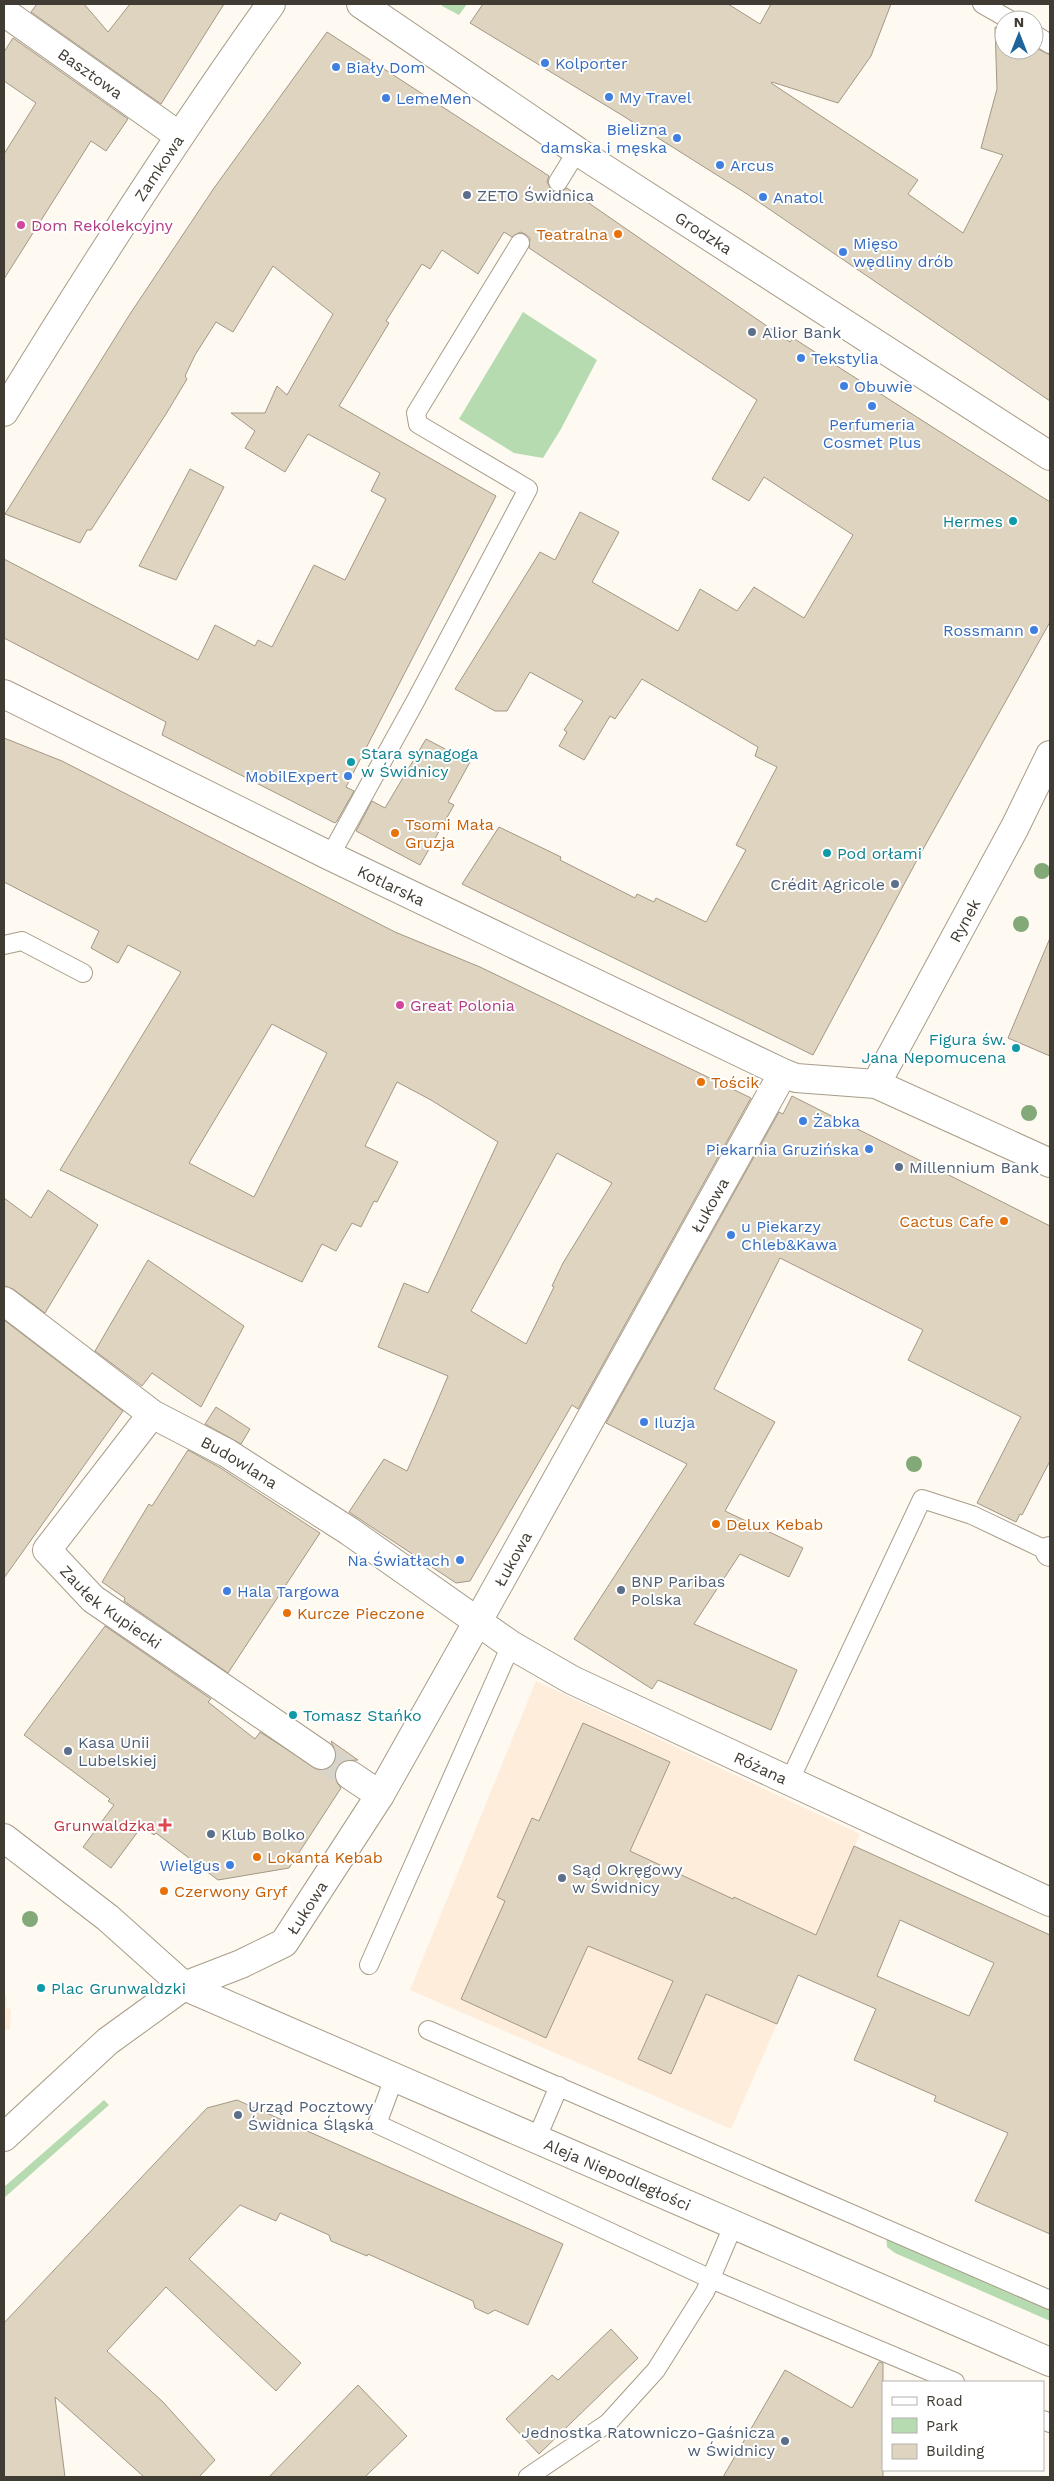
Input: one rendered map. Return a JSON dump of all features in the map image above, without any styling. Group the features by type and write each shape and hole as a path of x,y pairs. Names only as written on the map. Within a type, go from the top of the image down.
{"street":[{"name":"Zamkowa","path":"4,412 99,256 178,135 271,4"},
{"name":"Grodzka","path":"361,4 577,151 1050,456"},
{"name":"Basztowa","path":"4,12 178,135"},
{"name":"Kotlarska","path":"4,694 330,856 783,1073"},
{"name":"Rynek","path":"876,1084 1015,827 1050,755"},
{"path":"783,1073 796,1078 876,1084 1050,1163"},
{"name":"Łukowa","path":"184,1986 241,1964 284,1944 380,1795 783,1073"},
{"name":"Budowlana","path":"4,1301 152,1414 227,1453 349,1531 478,1621"},
{"name":"Zaułek Kupiecki","path":"152,1414 46,1550 93,1599 321,1755"},
{"name":"Różana","path":"478,1621 511,1645 572,1680 632,1710 1050,1902"},
{"path":"350,1775 380,1795"},
{"path":"4,1838 108,1918 184,1986 108,2042 4,2137"},
{"name":"Aleja Niepodległości","path":"184,1986 1050,2362"}],"lane":[{"path":"982,4 994,11"},
{"path":"558,182 577,151"},
{"path":"330,856 416,700 528,489 418,424 416,413 520,243"},
{"path":"4,945 22,941 83,973"},
{"path":"789,1782 922,1499 972,1516 1050,1551"},
{"path":"369,1965 511,1645"},
{"path":"428,2030 1050,2300"},
{"path":"394,2078 377,2124 711,2279 953,2381"},
{"path":"536,2140 567,2090"},
{"path":"528,2477 608,2423 656,2370 711,2279 733,2226"}],"shaded area":[{"path":"536,1681 860,1834 731,2129 410,1990"},
{"path":"4,1992 7,1998 6,2008 11,2009 10,2030 4,2030"}],"green space":[{"path":"443,4 467,4 459,15 442,6"},
{"path":"523,312 597,360 561,429 543,458 514,453 459,419"},
{"path":"104,2100 109,2105 4,2198 4,2187"},
{"path":"886,2236 1050,2308 1050,2321 895,2253 887,2247"}],"building":[{"path":"37,4 84,4 108,32 130,4 224,4 161,104 31,12"},
{"path":"483,4 728,4 760,24 771,4 891,4 871,56 838,103 771,83 918,180 908,194 963,233 1003,155 981,148 997,89 996,60 1044,60 1044,52 1050,55 1050,401 747,194 470,23"},
{"path":"327,32 549,176 547,182 552,191 558,193 567,188 790,342 793,338 1050,502 1050,622 917,860 813,1055 462,884 499,827 561,857 560,860 635,898 637,894 654,902 656,898 706,922 746,850 736,845 777,767 755,756 758,747 642,679 615,719 610,716 584,760 559,746 567,732 564,730 583,701 530,672 507,711 495,711 455,689 540,552 555,560 580,512 619,532 592,582 678,631 700,589 737,611 754,587 804,618 853,535 764,477 749,501 712,479 757,400 529,248 530,238 525,234 520,232 512,237 504,232 478,274 442,250 430,269 422,264 386,321 389,323 339,406 496,496 346,787 354,791 335,823 162,735 166,722 4,638 4,559 198,660 215,625 255,646 258,640 272,647 314,565 345,580 386,499 371,491 380,473 308,434 285,472 245,448 255,431 231,413 265,413 277,386 287,395 333,314 273,266 233,332 216,322 195,355 185,376 187,379 166,414 91,530 87,530 80,543 5,514 130,314 214,188"},
{"path":"13,38 128,119 106,151 91,141 4,279 4,154 36,103 4,81 4,52"},
{"path":"190,469 224,487 176,580 139,566"},
{"path":"4,738 62,761 395,932 480,967 751,1098 578,1409 572,1405 470,1581 456,1583 349,1512 384,1459 407,1471 448,1376 378,1347 404,1283 428,1293 498,1142 431,1100 397,1082 365,1146 398,1162 377,1202 374,1201 361,1227 352,1223 336,1251 322,1244 302,1282 60,1170 181,972 128,945 118,963 91,948 99,931 4,882","holes":["272,1024 327,1053 254,1197 189,1163","557,1153 612,1183 563,1263 552,1286 554,1287 526,1344 471,1311"]},
{"path":"426,739 470,762 448,802 454,805 420,865 356,831 372,801 385,808"},
{"path":"1050,938 1050,1056 1008,1038"},
{"path":"792,1096 1050,1226 1050,1461 1022,1515 1020,1514 1016,1522 977,1503 1021,1417 908,1360 923,1330 780,1258 714,1389 775,1422 725,1511 803,1548 789,1577 740,1554 694,1624 797,1670 771,1730 658,1680 652,1689 574,1639 687,1464 606,1423 779,1112 783,1114"},
{"path":"48,1190 98,1225 45,1313 13,1289 4,1286 4,1198 31,1218"},
{"path":"148,1260 244,1326 201,1407 152,1373 142,1386 95,1351"},
{"path":"4,1320 123,1411 4,1578"},
{"path":"216,1407 250,1429 241,1444 205,1424"},
{"path":"188,1450 219,1467 320,1533 228,1673 124,1601 125,1598 102,1582 149,1504 152,1506"},
{"path":"105,1626 211,1699 208,1702 255,1739 260,1732 319,1770 328,1769 334,1763 337,1756 331,1741 358,1760 344,1761 337,1767 334,1774 341,1788 289,1868 218,1880 156,1833 154,1835 142,1826 111,1868 83,1847 114,1805 108,1801 110,1799 24,1735"},
{"path":"583,1723 670,1762 630,1851 733,1899 734,1897 816,1935 854,1846 1050,1935 1050,2234 975,2201 1008,2133 934,2101 936,2096 854,2060 876,2009 798,1975 777,2024 706,1994 671,2074 638,2059 673,1981 588,1946 546,2038 461,1999 505,1901 497,1897 532,1818 539,1821","holes":["900,1920 994,1963 969,2016 877,1976"]},
{"path":"237,2100 563,2244 528,2325 495,2310 488,2314 475,2308 473,2301 368,2254 367,2256 331,2241 329,2235 280,2213 276,2221 240,2205 189,2259 301,2363 276,2391 166,2287 107,2351 163,2402 215,2460 199,2477 144,2477 55,2397 65,2477 4,2477 4,2323 207,2108"},
{"path":"611,2329 638,2358 539,2454 506,2419 552,2375 558,2380"},
{"name":"Jednostka Ratowniczo-Gaśnicza w Świdnicy","path":"879,2362 883,2363 883,2477 723,2477 785,2370 852,2408"},
{"path":"358,2385 407,2436 365,2477 269,2477"}],"tunnel":[{"path":"321,1755 350,1775"}],"place":[{"name":"Kolporter","path":"545,63"},
{"name":"Biały Dom","path":"336,67"},
{"name":"My Travel","path":"609,97"},
{"name":"LemeMen","path":"386,98"},
{"name":"Bielizna damska i męska","path":"677,138"},
{"name":"Arcus","path":"720,165"},
{"name":"ZETO Świdnica","path":"467,195"},
{"name":"Anatol","path":"763,197"},
{"name":"Dom Rekolekcyjny","path":"21,225"},
{"name":"Teatralna","path":"618,234"},
{"name":"Mięso wędliny drób","path":"843,252"},
{"name":"Alior Bank","path":"752,332"},
{"name":"Tekstylia","path":"801,358"},
{"name":"Obuwie","path":"844,386"},
{"name":"Perfumeria Cosmet Plus","path":"872,406"},
{"name":"Hermes","path":"1013,521"},
{"name":"Rossmann","path":"1034,630"},
{"name":"Stara synagoga w Świdnicy","path":"351,762"},
{"name":"MobilExpert","path":"348,776"},
{"name":"Tsomi Mała Gruzja","path":"395,833"},
{"name":"Pod orłami","path":"827,853"},
{"name":"Crédit Agricole","path":"895,884"},
{"name":"Great Polonia","path":"400,1005"},
{"name":"Figura św. Jana Nepomucena","path":"1016,1048"},
{"name":"Tościk","path":"701,1082"},
{"name":"Żabka","path":"803,1121"},
{"name":"Piekarnia Gruzińska","path":"869,1149"},
{"name":"Millennium Bank","path":"899,1167"},
{"name":"Cactus Cafe","path":"1004,1221"},
{"name":"u Piekarzy Chleb&Kawa","path":"731,1235"},
{"name":"Iluzja","path":"644,1422"},
{"name":"Delux Kebab","path":"716,1524"},
{"name":"Na Światłach","path":"460,1560"},
{"name":"BNP Paribas Polska","path":"621,1590"},
{"name":"Hala Targowa","path":"227,1591"},
{"name":"Kurcze Pieczone","path":"287,1613"},
{"name":"Tomasz Stańko","path":"293,1715"},
{"name":"Kasa Unii Lubelskiej","path":"68,1751"},
{"name":"Grunwaldzka","path":"165,1825"},
{"name":"Klub Bolko","path":"211,1834"},
{"name":"Lokanta Kebab","path":"257,1857"},
{"name":"Wielgus","path":"230,1865"},
{"name":"Sąd Okręgowy w Świdnicy","path":"562,1878"},
{"name":"Czerwony Gryf","path":"164,1891"},
{"name":"Plac Grunwaldzki","path":"41,1988"},
{"name":"Urząd Pocztowy Świdnica Śląska","path":"238,2115"},
{"name":"Jednostka Ratowniczo-Gaśnicza w Świdnicy","path":"785,2441"}]}
